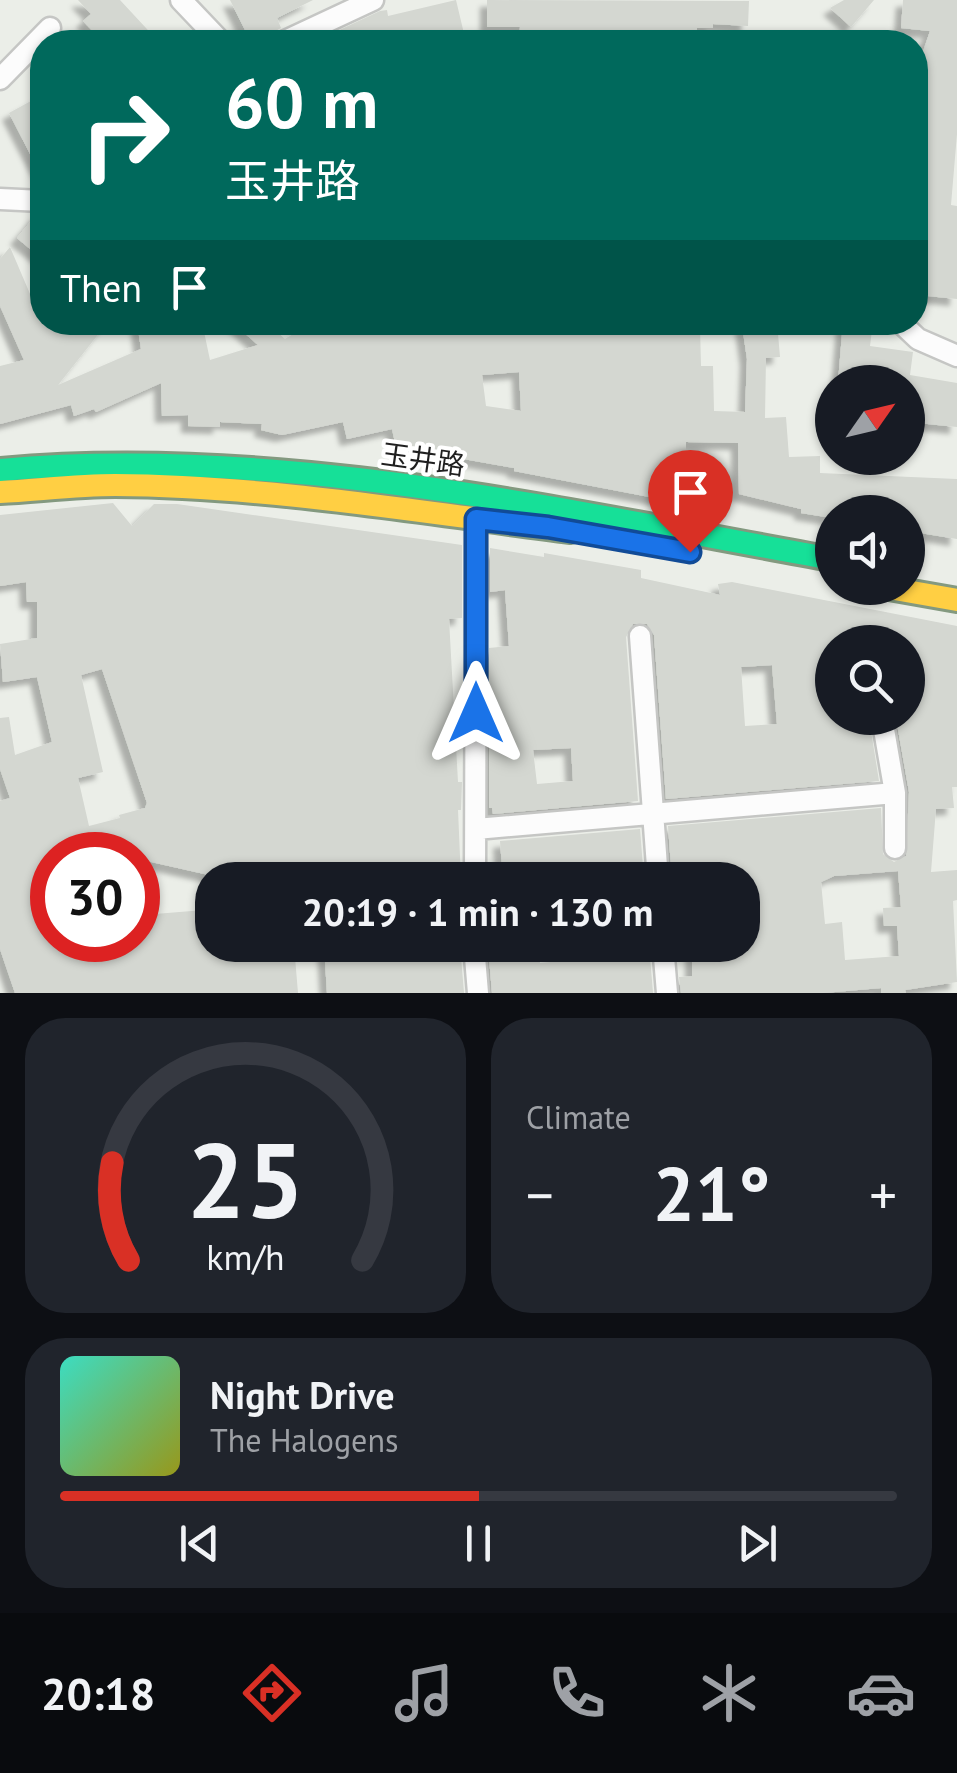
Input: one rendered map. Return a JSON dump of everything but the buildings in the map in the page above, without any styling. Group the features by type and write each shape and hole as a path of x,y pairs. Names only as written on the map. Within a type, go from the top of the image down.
{"street":[{"path":"181,0 210,30"},
{"path":"309,30 373,0"},
{"path":"0,80 30,49"},
{"path":"0,199 30,200"},
{"path":"914,335 957,356"},
{"name":"玉井路","path":"0,470 114,462 326,476 518,503 815,556"},
{"name":"玉井路","path":"0,492 92,486 179,487 327,500 548,527 815,575"},
{"path":"475,862 476,519"},
{"path":"925,576 957,582"},
{"path":"925,594 957,600"},
{"path":"640,636 657,862"},
{"path":"885,735 895,793 895,848"},
{"path":"476,830 895,793"},
{"path":"475,962 478,993"},
{"path":"664,962 667,993"}],"traffic: fast":[{"path":"0,470 209,466 314,474 522,503 815,556"}],"traffic: slow":[{"path":"0,492 172,486 343,501 571,531"},
{"path":"925,594 957,600"}],"route":[{"path":"476,713 476,519 548,527 690,552"}]}
